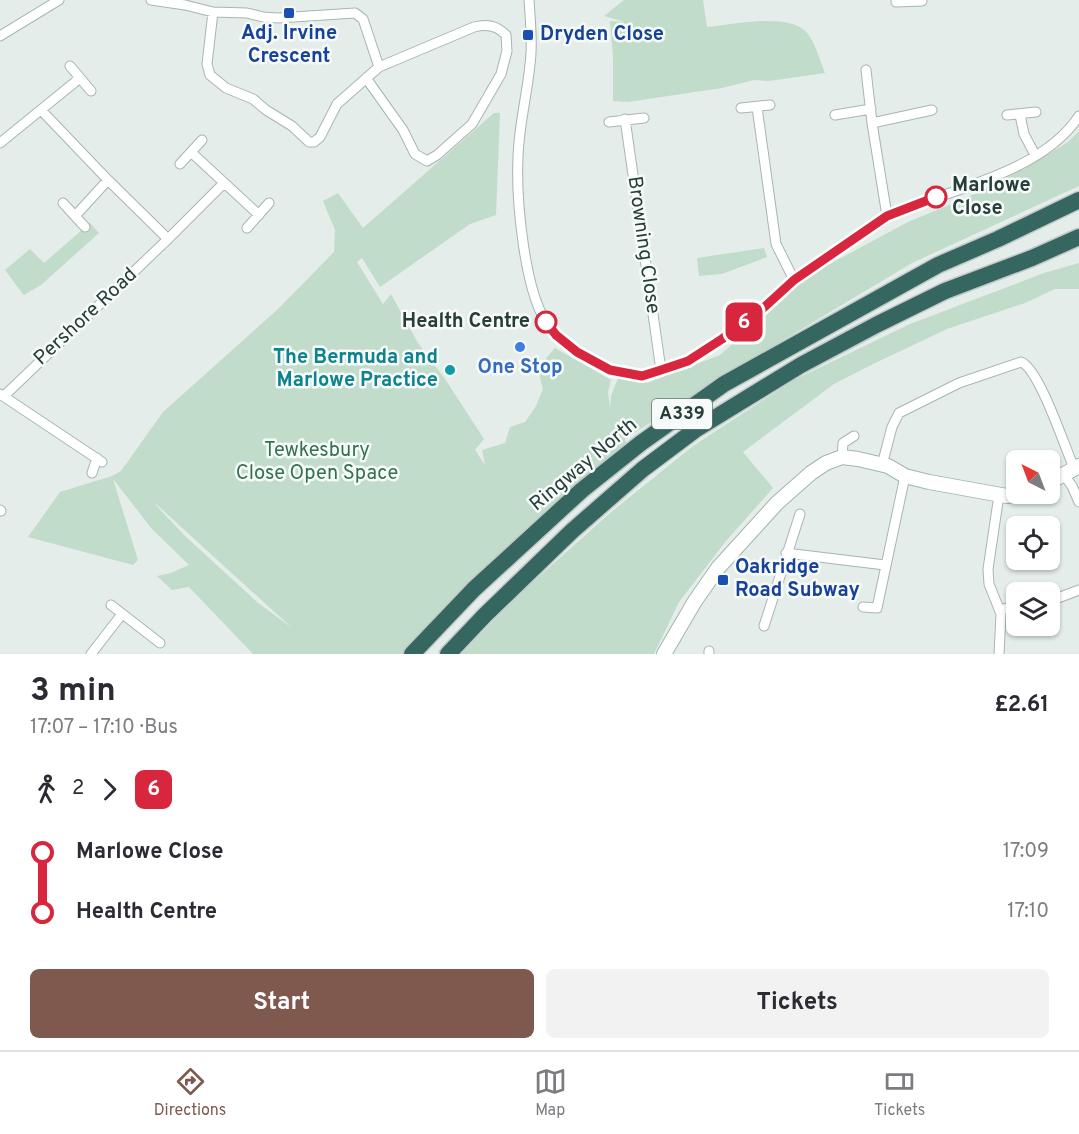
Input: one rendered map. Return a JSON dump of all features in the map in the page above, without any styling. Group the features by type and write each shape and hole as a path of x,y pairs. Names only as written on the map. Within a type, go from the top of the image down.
{"highway":[{"path":"998,239 1079,200"},
{"name":"A339","path":"998,239 1079,212"},
{"name":"A339","path":"1032,258 1079,237"},
{"name":"Ringway North","path":"412,654 474,589 582,490 641,443 724,384 938,265 998,239"},
{"path":"1032,258 1079,249"},
{"name":"Ringway North","path":"448,654 572,531 643,469 695,430 801,365 876,325 945,291 1032,258"}],"street":[{"path":"0,36 59,0"},
{"path":"151,0 185,2 213,12 247,13 279,18 356,13 363,19 379,67"},
{"path":"530,0 531,50 518,159 520,214 527,263 544,320 556,335 589,360 620,373 642,376 688,361 759,312 794,280 887,216 923,201 966,188 1018,166 1055,142 1079,116"},
{"path":"896,0 896,2 922,1"},
{"path":"213,12 207,64 210,75 226,88 253,99 292,126 309,142 314,142 320,137 337,104 366,78 379,67 474,27 486,24 494,26 506,35 507,51 501,74 472,124 427,161 416,153 403,130 366,78"},
{"path":"70,66 91,92"},
{"path":"866,70 887,216"},
{"path":"0,143 80,78"},
{"path":"741,108 770,105"},
{"path":"757,107 776,244 794,280"},
{"path":"835,115 871,109"},
{"path":"41,110 168,239"},
{"path":"872,123 932,110"},
{"path":"1008,115 1036,112"},
{"path":"1020,115 1024,134 1035,155"},
{"path":"609,122 644,118"},
{"name":"Browning Close","path":"625,119 661,370"},
{"path":"180,164 202,140"},
{"path":"192,153 259,215"},
{"path":"75,216 108,180"},
{"name":"Pershore Road","path":"2,395 168,239 224,183"},
{"path":"63,203 85,227"},
{"path":"248,228 269,203"},
{"path":"882,465 892,427 900,413 959,383 1021,362 1030,367 1038,380 1072,470 1072,486 1079,502"},
{"path":"2,395 99,460 92,473"},
{"path":"842,457 843,443 854,436"},
{"path":"664,654 681,622 709,579 756,524 811,473 826,463 842,457 888,466 905,476 1006,496"},
{"path":"863,607 877,608 905,476"},
{"path":"999,495 988,569 989,584 1000,610 1002,625 999,654"},
{"path":"764,626 800,514"},
{"path":"786,553 885,565"},
{"path":"1060,598 1079,590"},
{"path":"111,605 159,643"},
{"path":"1000,610 1006,608"},
{"path":"91,654 122,614"}],"green space":[{"path":"624,0 703,0 707,27 760,21 789,23 800,27 808,34 825,73 769,81 754,80 722,88 628,102 613,101 610,21 625,22 604,16"},
{"name":"Tewkesbury Close Open Space","path":"494,113 500,113 496,215 470,224 380,287 362,258 357,262 383,304 391,294 418,343 445,379 484,439 475,450 485,465 482,450 505,443 510,427 525,422 536,406 543,389 540,376 541,367 555,348 611,380 608,392 610,408 611,396 620,373 647,383 720,355 811,274 908,222 968,197 1026,168 1068,142 1079,131 1079,186 912,263 730,372 625,439 627,447 404,654 253,654 189,587 172,590 157,576 189,565 152,529 113,479 138,560 133,565 28,537 60,492 121,471 163,412 278,309 334,252 335,230 323,201 338,193 363,228","holes":["156,504 292,628 257,602 184,535"]},
{"path":"90,223 99,233 41,285 24,295 25,297 5,270 30,249 44,263"},
{"path":"764,248 767,257 722,274 699,276 697,258"},
{"path":"1079,263 1079,289 1055,289 1025,303 947,329 869,366 834,384 743,452 773,488 726,541 679,602 654,654 461,654 516,597 610,513 693,446 794,380 910,324 1044,273"}],"bus line":[{"name":"6","path":"546,322 567,345 589,360 610,370 642,376 661,370 688,361 722,339 759,312 794,280 887,216 936,197"}],"place":[{"name":"Adj. Irvine Crescent","path":"289,13"},
{"name":"Dryden Close","path":"528,35"},
{"name":"Marlowe Close","path":"936,197"},
{"name":"Health Centre","path":"546,322"},
{"name":"One Stop","path":"520,347"},
{"name":"The Bermuda and Marlowe Practice","path":"450,370"},
{"name":"Oakridge Road Subway","path":"723,580"}]}
